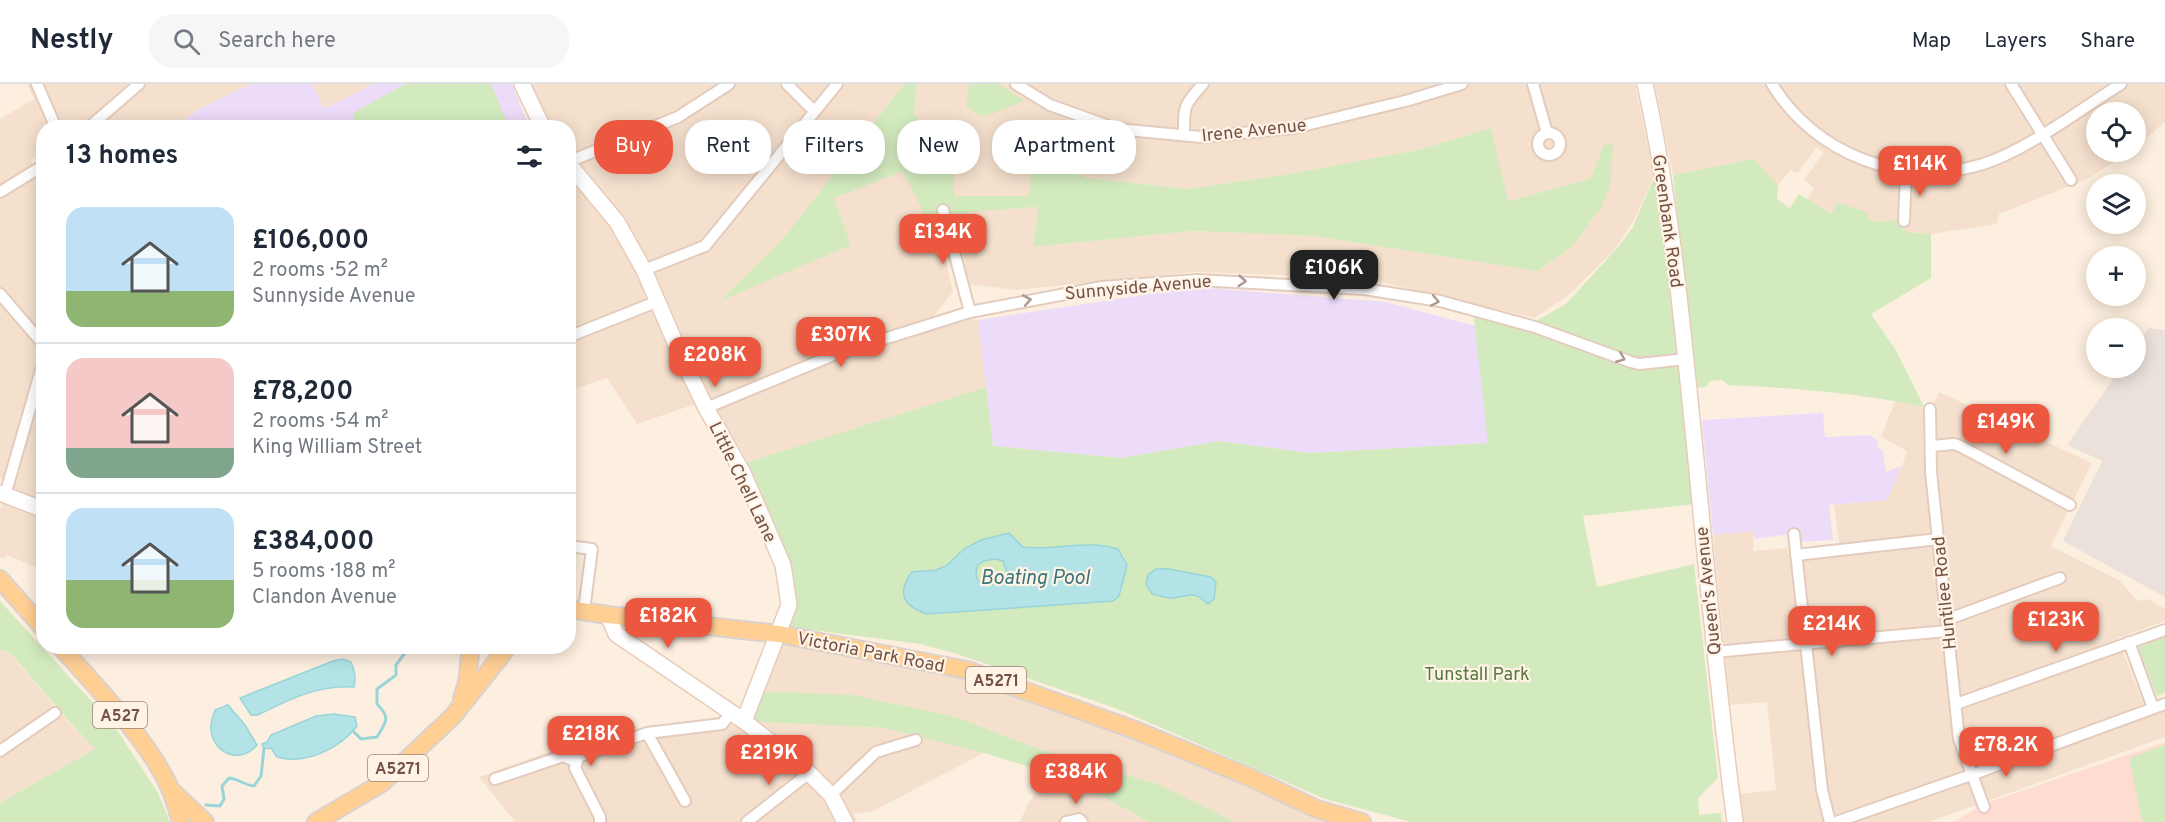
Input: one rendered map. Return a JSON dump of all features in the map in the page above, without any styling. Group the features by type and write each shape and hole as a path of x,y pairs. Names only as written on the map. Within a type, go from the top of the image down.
{"main road":[{"path":"0,579 36,620"},
{"name":"Victoria Park Road","path":"576,609 608,615 779,634 967,670 1135,730 1249,777 1317,809 1362,822"},
{"name":"A527","path":"67,654 105,696 145,748 171,789 206,822"},
{"name":"A5271","path":"460,705 467,682 471,654"},
{"path":"479,654 493,657 498,654"},
{"name":"A5271","path":"307,822 320,819 382,783 453,716 502,654"},
{"name":"A527","path":"171,789 181,822"}],"street":[{"path":"37,84 53,120"},
{"path":"97,120 139,84"},
{"path":"522,84 539,120"},
{"path":"576,160 678,117 729,84"},
{"path":"787,84 814,111"},
{"path":"644,270 705,246 837,84"},
{"name":"Irene Avenue","path":"1016,84 1050,105 1117,129 1201,137 1293,128 1409,100 1462,84"},
{"path":"1184,135 1186,103 1203,84"},
{"path":"1533,84 1547,132"},
{"name":"Greenbank Road","path":"1645,84 1667,207 1686,359"},
{"path":"1772,84 1782,100 1827,141 1851,155 1906,172 1950,171 1983,164 2043,134 2121,84"},
{"path":"2011,84 2072,180"},
{"path":"0,192 36,170"},
{"path":"1904,221 1906,172"},
{"name":"Little Chell Lane","path":"576,173 617,222 644,270 656,302 706,408 743,473 783,565 789,605 779,634 738,717"},
{"path":"944,210 970,312"},
{"name":"Sunnyside Avenue","path":"706,408 836,354 970,312 1102,287 1197,280 1364,289 1440,301 1535,327 1639,364 1686,359"},
{"path":"0,294 36,335"},
{"path":"576,334 656,302"},
{"name":"Queen's Avenue","path":"1686,359 1714,652 1735,822"},
{"path":"36,386 2,494 36,507"},
{"name":"Huntilee Road","path":"1930,409 1931,472 1959,739 1984,807"},
{"path":"1932,446 1954,444 1960,446 2060,494 2070,505"},
{"path":"1794,534 1808,645 1822,790 1830,822"},
{"path":"1796,555 1938,538"},
{"path":"576,547 592,549 576,599"},
{"path":"1714,652 1808,645 1947,625 2060,578"},
{"path":"608,615 616,634 738,717 809,773 831,795 845,822"},
{"path":"1956,704 2165,630"},
{"path":"2129,642 2153,708"},
{"path":"1836,822 1971,776 2165,705"},
{"path":"600,822 600,817 575,768 578,757 647,733 722,724 738,717"},
{"path":"0,751 51,720"},
{"path":"647,733 685,801"},
{"path":"831,795 876,752 916,740"},
{"path":"495,779 563,756 577,762"},
{"path":"747,822 809,773"},
{"path":"1066,822 1079,819 1082,822"}],"shaded area":[{"path":"27,84 252,84 201,108 183,120 36,120 36,156 30,160 36,170 36,567 7,555 3,559 0,557 0,509 14,483 0,478 0,119 34,99"},
{"path":"252,84 312,84 324,109 373,84 512,84 526,120 184,120 201,108"},
{"path":"312,84 374,84 324,109"},
{"path":"531,84 904,84 876,120 783,120 783,174 834,174 782,240 721,300 851,245 834,198 897,172 905,174 945,256 953,292 925,326 961,315 978,320 986,387 748,462 710,399 637,424 607,378 576,389 576,120 549,120"},
{"path":"917,84 1635,84 1654,176 1635,218 1615,249 1570,294 1535,318 1364,278 1194,272 1015,290 969,284 964,261 966,212 1038,207 1033,247 1193,231 1313,236 1537,271 1571,248 1604,145 1590,179 1507,201 1491,128 1418,150 1289,174 1188,189 1087,178 1076,174 1136,174 1136,120 992,120 992,174 1032,174 1030,196 954,196 954,174 980,174 980,120 920,120 914,115"},
{"path":"1655,84 2165,84 2165,122 2146,138 2146,102 2086,102 2086,162 2114,162 2095,174 2086,174 2085,180 1999,214 1997,224 1931,234 1907,232 1895,220 1879,222 1868,219 1838,202 1832,214 1807,200 1814,188 1804,180 1823,153 1817,147 1798,173 1791,170 1778,185 1754,159 1673,175"},
{"path":"1197,287 1386,302 1475,326 1489,443 1311,453 1218,441 1122,458 993,446 978,320"},
{"path":"2149,328 2165,330 2165,597 2063,541 2102,461 2067,445 2114,378 2146,378 2146,332"},
{"path":"1939,392 2092,463 2051,546 2120,581 2138,601 2149,599 2165,609 2165,621 2118,638 2148,716 2165,710 2165,737 1929,822 1743,822 1740,794 1776,790 1767,702 1730,705 1713,535 1754,531 1753,551 1788,548 1789,560 1841,556 1834,505 1887,500 1902,466 1907,451 1881,437 1895,401 1932,409"},
{"path":"1823,413 1825,437 1870,435 1878,441 1877,446 1883,451 1886,472 1902,466 1887,500 1829,505 1833,540 1800,542 1799,533 1755,539 1753,531 1713,535 1702,420"},
{"path":"779,634 967,670 1172,753 1251,789 1362,822 1235,822 1158,784 1050,753 956,717 755,691"},
{"path":"0,649 10,654 95,749 0,803"},
{"path":"761,722 884,728 984,753 873,811 854,814 857,822 515,822 479,777 563,747 577,753 639,736"},
{"path":"2165,742 2165,822 1954,822 1983,804"},
{"path":"1049,773 1091,790 1149,822 1020,822 1027,806"}],"green space":[{"path":"405,84 491,84 506,120 354,120 353,113"},
{"path":"904,84 917,84 914,115 920,120 897,120 897,173 834,198 851,245 720,301 782,240 834,174 885,174 885,120 876,120"},
{"path":"969,84 999,84 1024,101 983,117 966,107"},
{"path":"1491,128 1508,201 1590,179 1604,145 1613,143 1611,182 1602,206 1571,248 1537,271 1313,236 1193,231 1033,247 1038,207 966,212 963,245 945,256 904,174 954,174 954,196 1029,196 1031,174 1076,174 1087,178 1188,189 1289,174 1418,150"},
{"path":"1754,159 1778,185 1777,199 1790,208 1799,194 1831,214 1838,202 1868,213 1868,219 1879,222 1895,220 1907,232 1931,234 1931,278 1871,314 1895,349 1924,407 1826,392 1728,385 1722,380 1709,381 1707,387 1697,388 1673,175"},
{"name":"Tunstall Park","path":"1662,175 1697,504 1583,516 1597,587 1694,564 1718,778 1698,798 1699,815 1721,813 1722,822 1411,822 1325,799 1118,709 954,653 920,644 813,630 789,631 789,562 754,477 745,478 739,467 748,462 986,387 993,446 1122,458 1218,441 1311,453 1488,443 1473,310 1535,327 1538,320 1567,303 1618,247 1633,227 1652,182"},
{"path":"0,601 36,640 36,654 48,654 115,727 158,793 170,822 0,822 0,803 95,749 11,654 0,649"},
{"path":"2165,637 2165,693 2157,696 2138,647"},
{"path":"755,691 853,695 956,717 1050,753 1158,784 1235,822 1149,822 1091,790 1049,773 984,753 884,728 761,722 748,725"},
{"path":"2165,745 2165,822 2142,822 2129,758"}],"water":[{"name":"Boating Pool","path":"1009,533 1023,547 1095,545 1118,549 1127,565 1119,596 1113,601 927,614 907,603 903,592 912,572 936,570 946,566 964,549 981,540","holes":["995,559 1003,561 1007,573 1003,580 994,585 982,585 976,576 978,565"]},
{"path":"1156,569 1169,569 1211,577 1216,582 1214,599 1208,604 1194,595 1167,598 1152,594 1146,584 1148,575"},
{"path":"343,659 351,662 355,674 354,687 316,691 258,715 251,715 240,698 333,661"},
{"path":"228,705 245,725 257,745 251,751 236,755 229,754 217,746 213,739 211,725 215,710"},
{"path":"334,714 355,717 357,726 341,742 321,753 299,759 288,759 277,757 271,748 264,749 262,744 267,742 271,735 316,716"}],"waterway":[{"path":"353,731 361,739 377,737 386,720 377,704 377,689 396,675 396,665 404,654"},
{"path":"206,805 220,806 224,799 222,786 229,778 254,786 261,776 264,749"}]}
